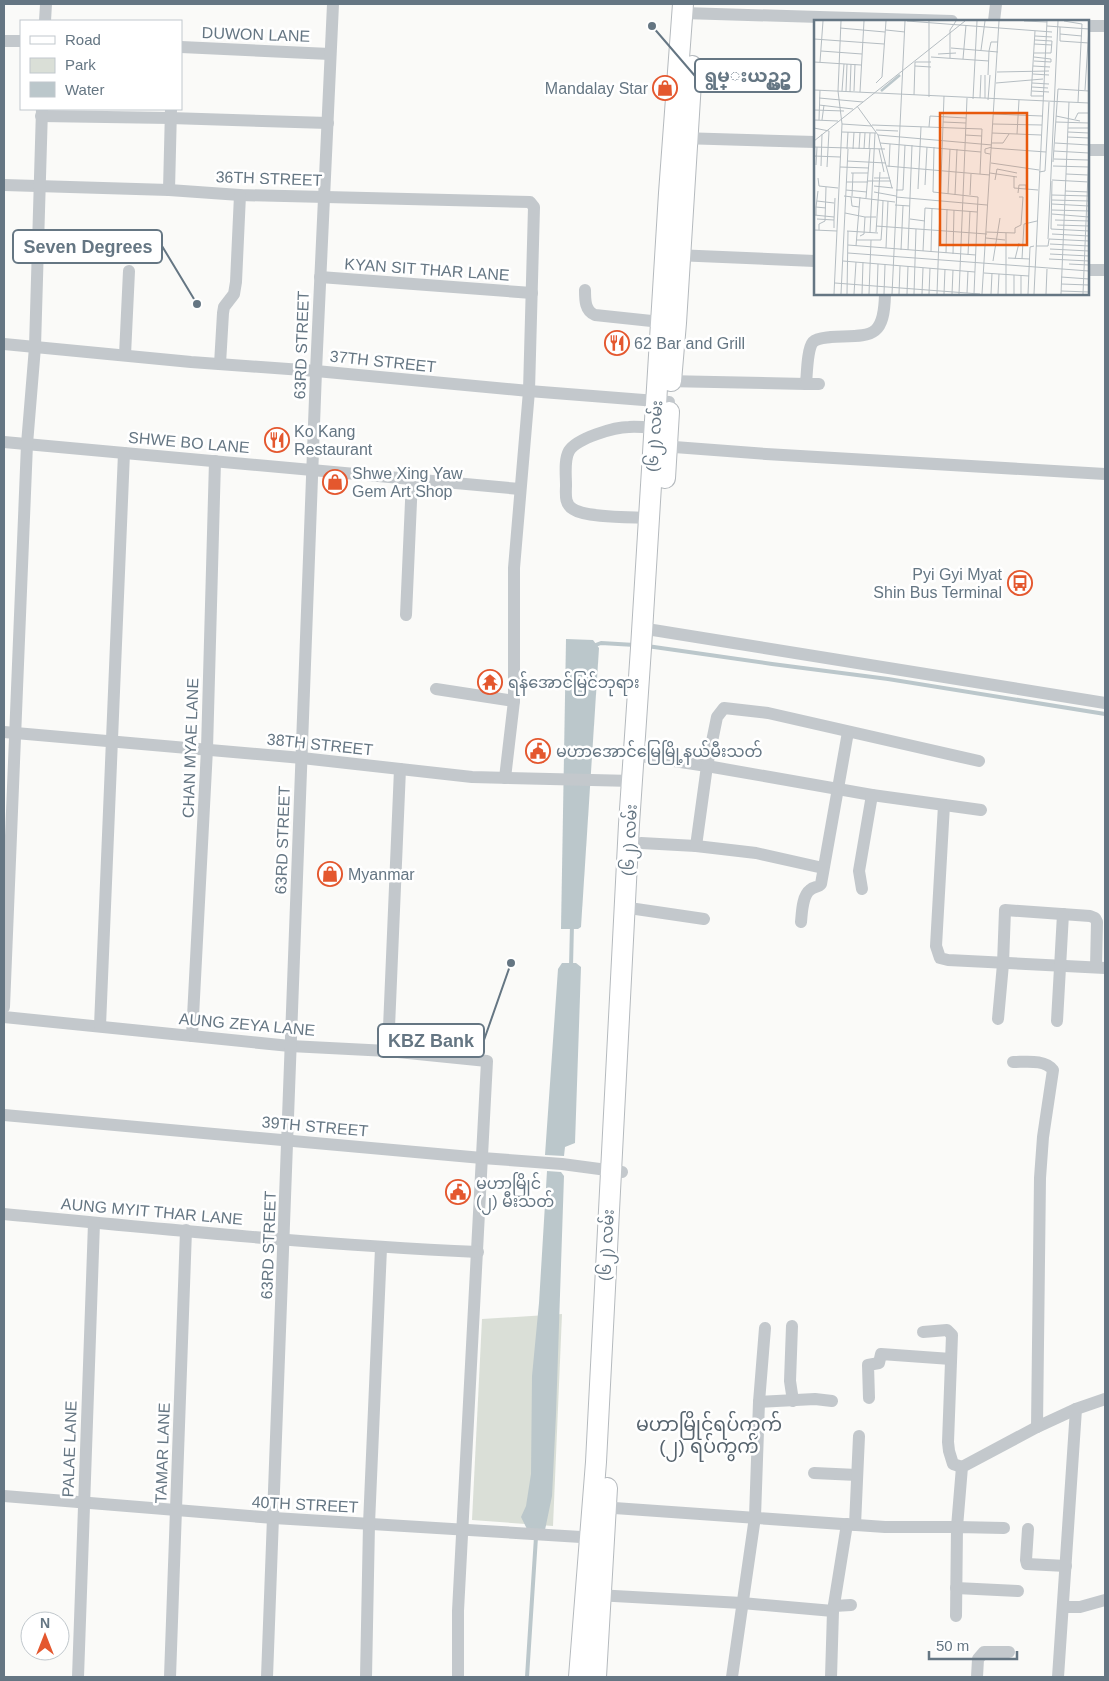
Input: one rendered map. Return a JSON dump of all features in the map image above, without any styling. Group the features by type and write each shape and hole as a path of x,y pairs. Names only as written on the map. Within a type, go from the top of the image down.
{"main road":[{"name":"(၆၂) လမ်း","path":"648,642 659,578 661,438 664,381 681,138 690,90 690,8"},
{"name":"(၆၂) လမ်း","path":"664,381 661,322 673,255"},
{"name":"(၆၂) လမ်း","path":"596,1677 594,1595 616,1171 629,824 632,781 640,756 648,642 649,518 661,438"},
{"name":"(၆၂) လမ်း","path":"616,1171 634,984 636,909 646,781 640,756"},
{"name":"(၆၂) လမ်း","path":"579,1677 594,1595"}],"street":[{"path":"45,20 46,4"},
{"name":"63RD STREET","path":"267,1677 316,371 333,4"},
{"path":"994,20 996,4"},
{"path":"690,8 932,20"},
{"path":"1089,26 1105,26"},
{"path":"4,41 20,41"},
{"name":"DUWON LANE","path":"182,47 330,54"},
{"path":"4,1007 10,733 27,444 35,347 42,112 170,113 328,123"},
{"path":"168,190 170,113"},
{"path":"681,138 814,142"},
{"path":"1089,150 1105,150"},
{"name":"36TH STREET","path":"4,185 168,190 240,195 530,202 534,208 532,293"},
{"path":"220,364 224,307 234,294 236,282 240,195"},
{"path":"673,255 814,261"},
{"path":"1089,270 1105,270"},
{"path":"125,355 129,271"},
{"name":"KYAN SIT THAR LANE","path":"320,277 532,293"},
{"path":"585,290 588,310 594,315 661,322"},
{"path":"505,778 514,701 514,568 529,391 532,293"},
{"path":"806,384 810,348 813,342 822,338 862,335 874,332 880,326 884,316 885,295"},
{"name":"37TH STREET","path":"4,344 663,402"},
{"path":"664,381 820,384"},
{"path":"649,518 575,511 569,506 566,498 566,470 569,451 576,444 586,439 616,428 630,427 661,438 776,455 1105,474"},
{"name":"SHWE BO LANE","path":"4,442 520,489"},
{"path":"100,1026 124,453"},
{"name":"CHAN MYAE LANE","path":"192,1036 207,749 215,461"},
{"path":"406,615 412,479"},
{"path":"648,642 1105,703"},
{"path":"436,689 514,701"},
{"path":"696,846 707,766 717,717 724,708 768,714 980,761"},
{"path":"801,922 805,897 810,890 820,885 848,732"},
{"name":"38TH STREET","path":"10,733 302,758 472,777 632,781"},
{"path":"640,756 872,795 981,810"},
{"path":"388,1052 400,769"},
{"path":"862,890 859,871 872,795"},
{"path":"944,805 936,946 940,958 1003,964 1101,968 1096,918 1005,910 1003,964 998,1019"},
{"path":"641,844 696,846 756,853 823,868"},
{"path":"636,909 704,919"},
{"path":"1057,1021 1063,914"},
{"name":"AUNG ZEYA LANE","path":"4,1017 290,1046 487,1060 482,1158"},
{"path":"1013,1062 1038,1062 1047,1065 1053,1070 1043,1137 1040,1178 1037,1427"},
{"name":"39TH STREET","path":"4,1115 562,1164 616,1171"},
{"path":"458,1677 458,1611 482,1158"},
{"name":"AUNG MYIT THAR LANE","path":"4,1214 381,1248 478,1252"},
{"name":"PALAE LANE","path":"78,1677 94,1222"},
{"name":"TAMAR LANE","path":"170,1677 186,1230"},
{"path":"366,1677 368,1524 381,1248"},
{"path":"792,1326 790,1375 793,1401"},
{"path":"732,1677 754,1517 759,1402 765,1328"},
{"path":"923,1332 947,1330 951,1332 948,1451 953,1464 962,1467 1037,1427 1076,1409 1105,1399"},
{"path":"869,1398 868,1365 879,1363 881,1354 951,1359"},
{"path":"759,1402 815,1400 832,1402"},
{"path":"1058,1677 1076,1409"},
{"path":"831,1677 834,1609 851,1525 859,1436"},
{"path":"956,1616 957,1527 962,1467"},
{"path":"814,1473 857,1475"},
{"name":"40TH STREET","path":"4,1496 274,1518 597,1538"},
{"path":"600,1507 885,1527 1004,1528"},
{"path":"1028,1528 1027,1564 1066,1566"},
{"path":"956,1588 1018,1591"},
{"path":"594,1595 834,1609 851,1605"},
{"path":"1062,1607 1080,1607 1105,1600"},
{"path":"977,1677 978,1659 984,1652 1009,1652"}],"green space":[{"path":"562,1314 553,1526 472,1520 482,1319"}],"water":[{"path":"566,639 593,640 599,648 581,927 578,929 561,929"},
{"path":"562,963 576,963 581,967 575,1143 565,1147 564,1156 545,1155 558,969"},
{"path":"547,1171 561,1172 564,1176 552,1496 545,1530 527,1529 521,1517 526,1506 531,1474 532,1376 539,1303"}],"waterway":[{"path":"593,646 601,643 635,645"},
{"path":"647,646 888,679 1105,714"},
{"path":"571,967 572,924"},
{"path":"527,1677 536,1537"}],"place":[{"name":"ရွမ္းယဥ္ယဥ္","path":"652,26"},
{"name":"Mandalay Star","path":"665,88"},
{"name":"Seven Degrees","path":"197,304"},
{"name":"62 Bar and Grill","path":"617,343"},
{"name":"Ko Kang Restaurant","path":"277,440"},
{"name":"Shwe Xing Yaw Gem Art Shop","path":"335,482"},
{"name":"Pyi Gyi Myat Shin Bus Terminal","path":"1020,583"},
{"name":"ရန်အောင်မြင်ဘုရား","path":"490,682"},
{"name":"မဟာအောင်မြေမြို့နယ်မီးသတ်","path":"538,751"},
{"name":"Myanmar","path":"330,874"},
{"name":"KBZ Bank","path":"511,963"},
{"name":"မဟာမြိုင် (၂) မီးသတ်","path":"458,1192"}],"district":[{"name":"မဟာမြိုင်ရပ်ကွက် (၂) ရပ်ကွက်","path":"709,1435"}]}
